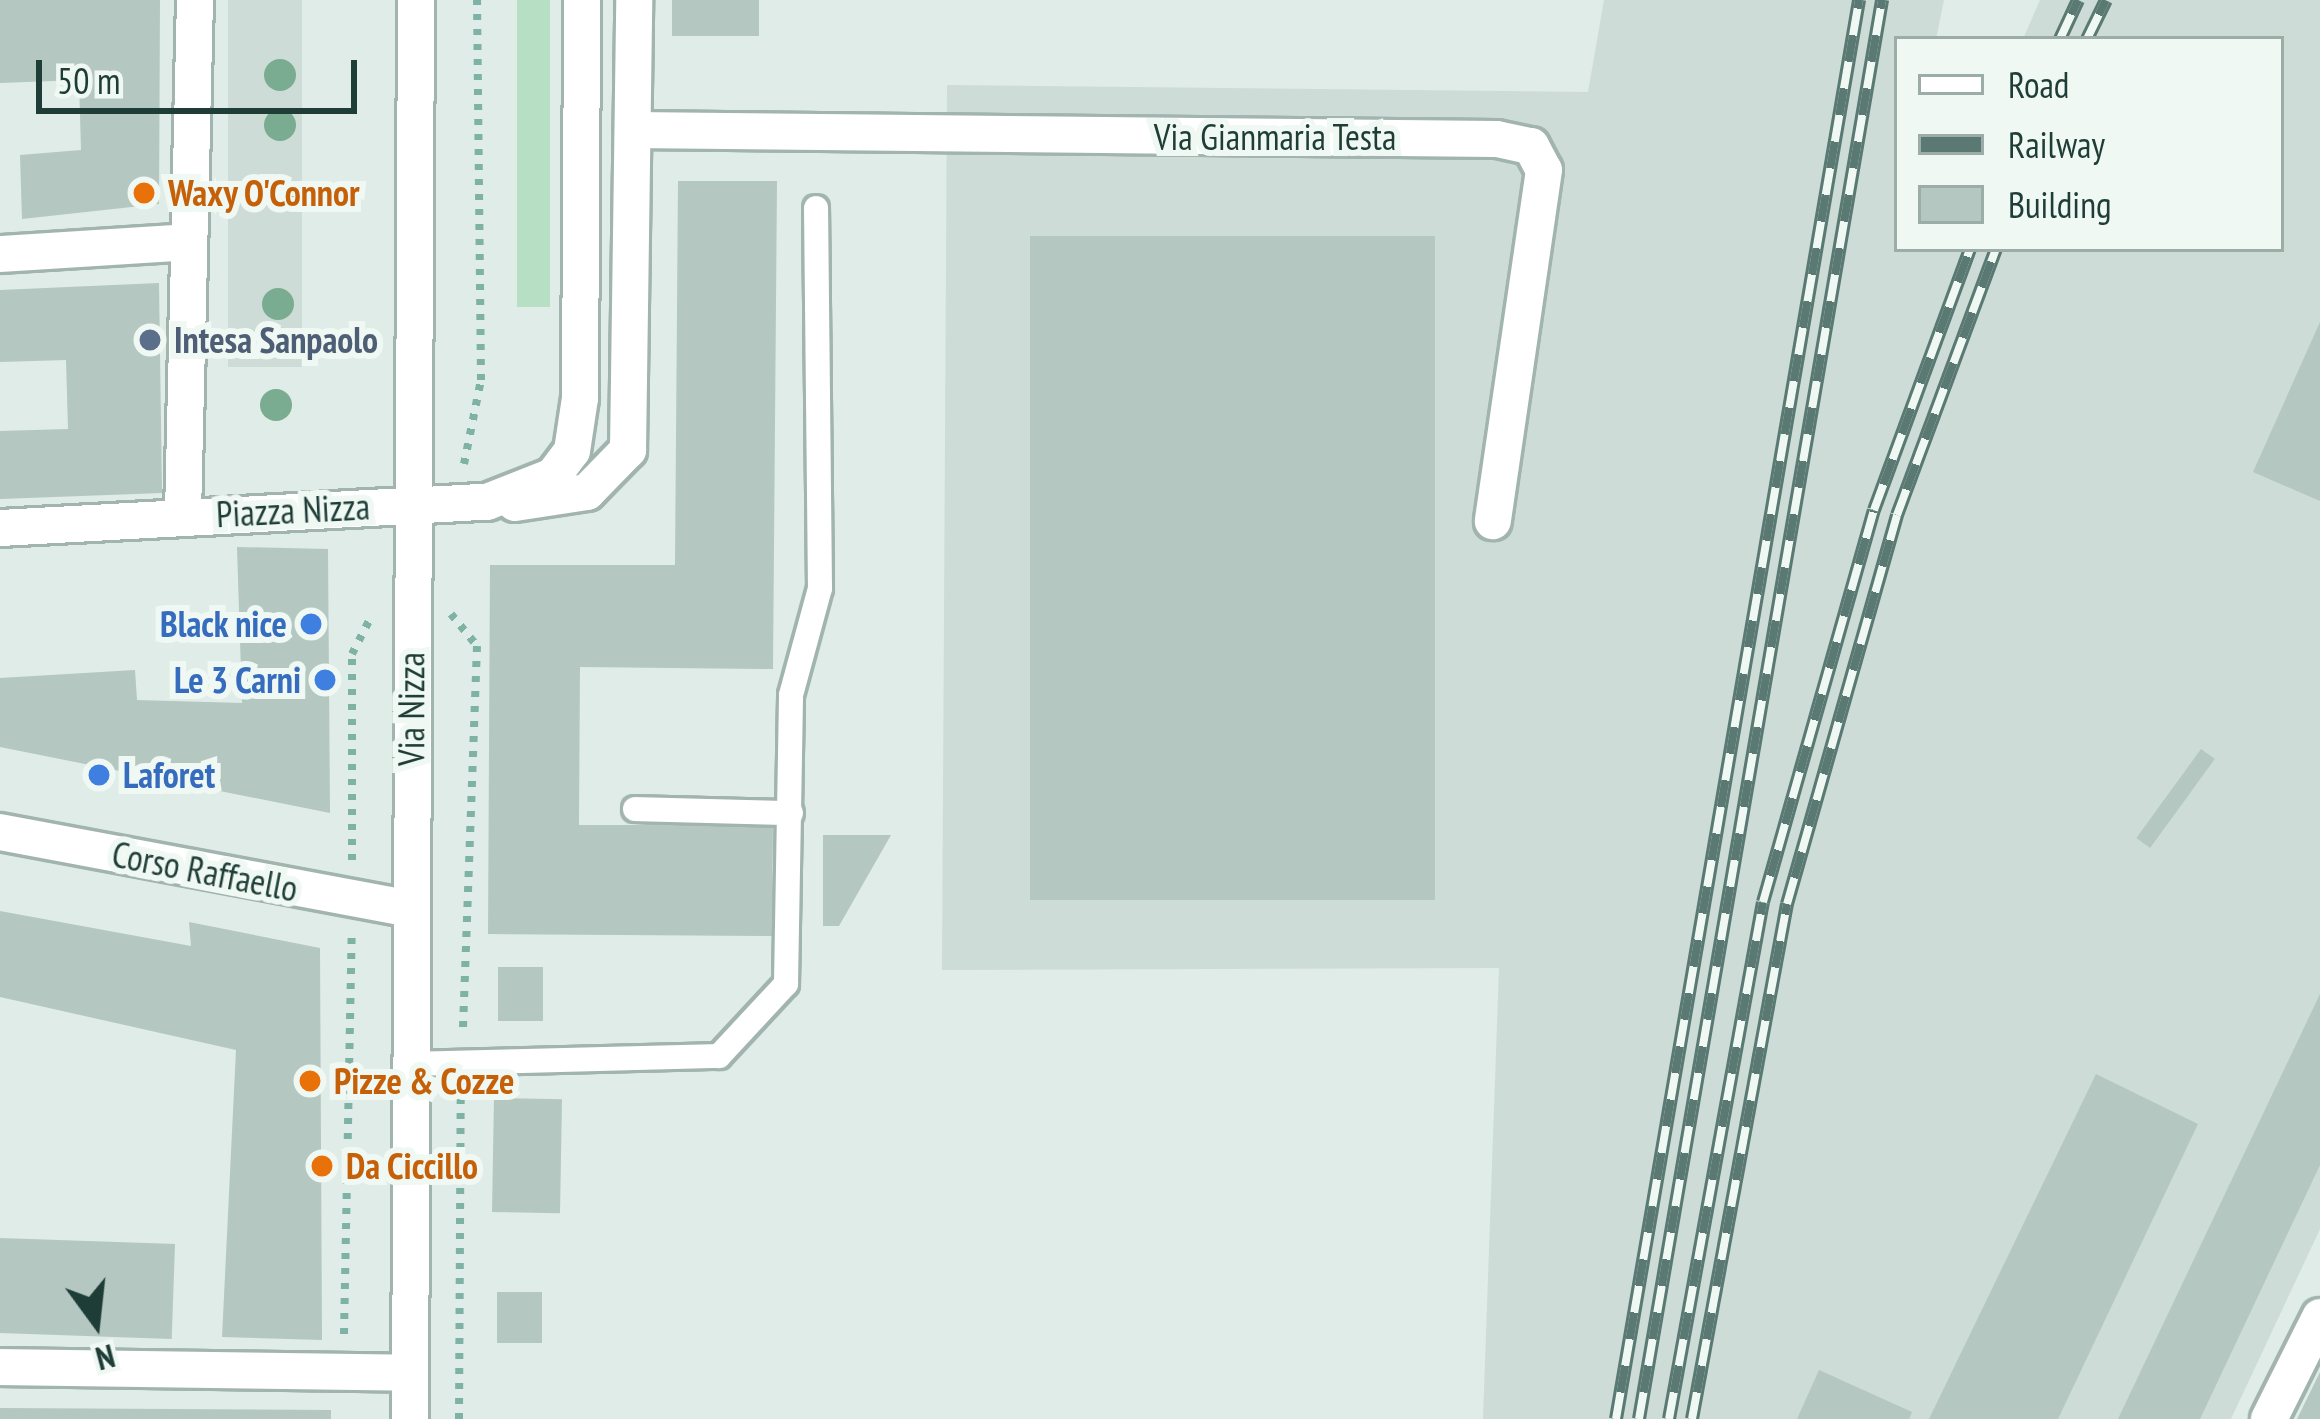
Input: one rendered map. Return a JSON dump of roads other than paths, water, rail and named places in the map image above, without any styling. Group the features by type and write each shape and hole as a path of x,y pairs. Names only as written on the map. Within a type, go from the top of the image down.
{"street":[{"name":"Piazza Nizza","path":"195,0 183,515 543,503 587,491 628,450 634,0"},
{"name":"Via Nizza","path":"410,1419 416,0"},
{"name":"Piazza Nizza","path":"469,502 553,476 578,428 582,0"},
{"name":"Via Gianmaria Testa","path":"633,130 1497,139 1531,146 1544,170 1493,521"},
{"path":"0,254 189,242"},
{"path":"0,528 183,515"},
{"name":"Corso Raffaello","path":"0,832 411,909"},
{"path":"2270,1419 2320,1317"},
{"path":"0,1367 410,1373"}],"lane":[{"path":"411,1064 718,1056 786,984 790,695 820,588 816,208"},
{"path":"635,809 791,813"}],"railway":[{"path":"1616,1419 1859,0"},
{"path":"1639,1419 1882,0"},
{"path":"2061,36 2078,0"},
{"path":"2088,36 2106,0"},
{"path":"1669,1419 1763,902 1874,510 1969,252"},
{"path":"1692,1419 1787,904 1897,515 1995,252"}],"place":[{"name":"Waxy O'Connor","path":"144,193"},
{"name":"Intesa Sanpaolo","path":"150,340"},
{"name":"Black nice","path":"311,624"},
{"name":"Le 3 Carni","path":"325,680"},
{"name":"Laforet","path":"99,775"},
{"name":"Pizze & Cozze","path":"310,1081"},
{"name":"Da Ciccillo","path":"322,1166"}]}
